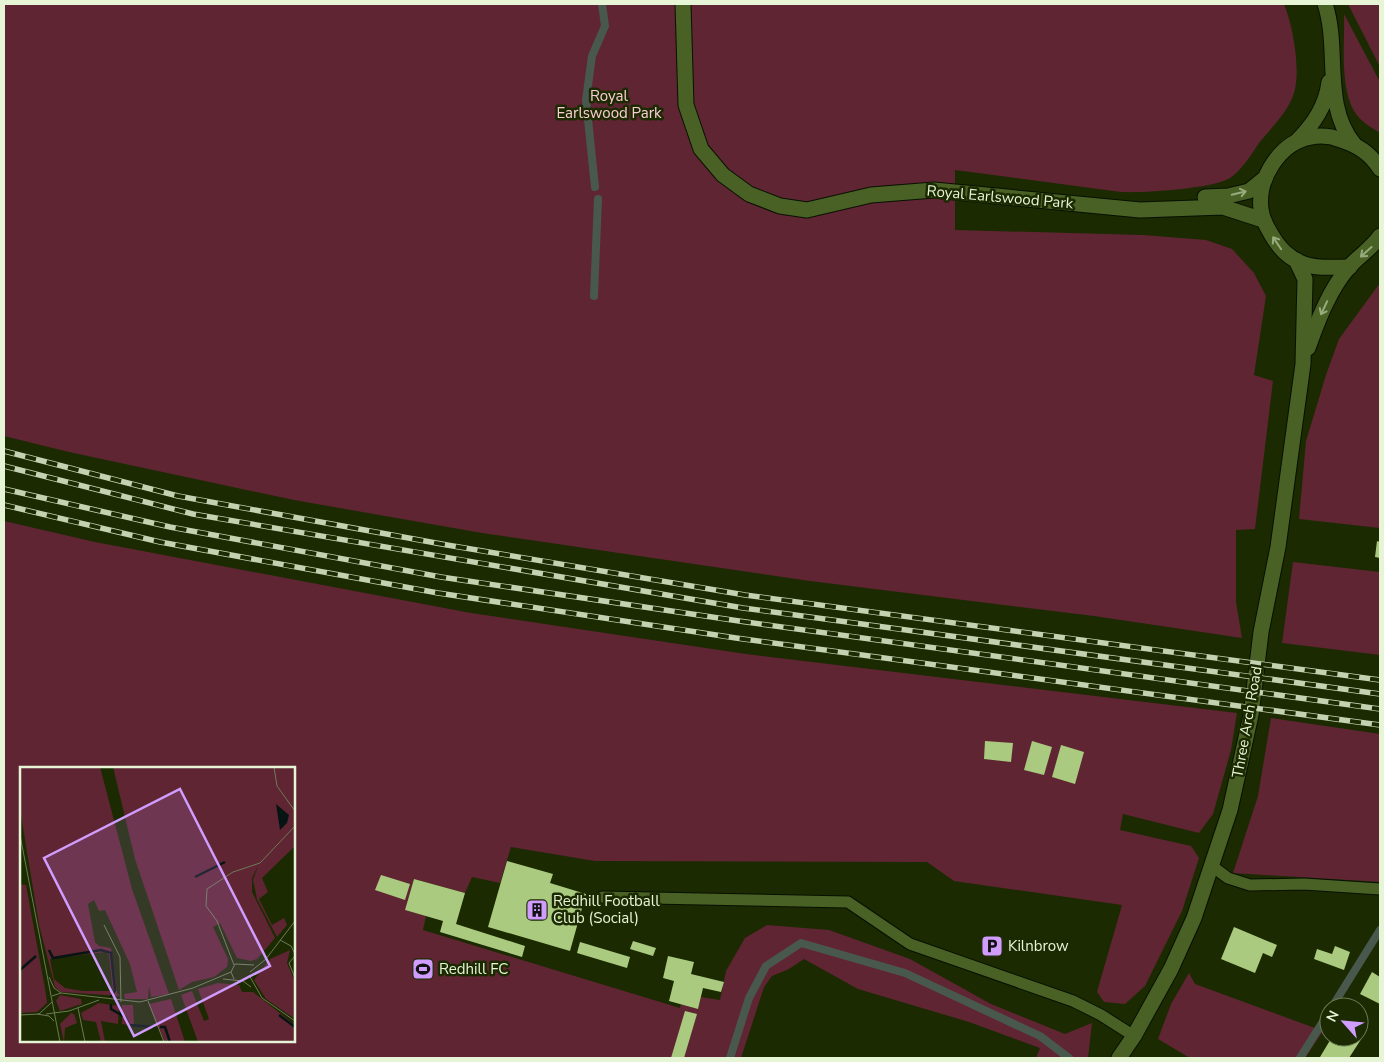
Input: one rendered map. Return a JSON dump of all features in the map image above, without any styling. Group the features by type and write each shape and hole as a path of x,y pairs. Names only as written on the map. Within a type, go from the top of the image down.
{"street":[{"name":"Royal Earlswood Park","path":"682,4 686,105 701,149 723,175 748,194 780,206 806,210 871,196 934,190 1140,210 1223,206 1263,220"},
{"path":"1325,4 1331,46 1336,108 1346,133 1354,144 1378,162"},
{"path":"1331,46 1328,87 1324,102 1312,124 1294,144 1276,159 1264,178 1260,199 1263,220 1279,248 1305,264 1350,267"},
{"path":"1294,144 1309,137 1320,135 1354,144"},
{"name":"Royal Earlswood Park","path":"1140,210 1180,198 1228,196 1242,193 1249,191 1264,178"},
{"name":"Three Arch Road","path":"1303,364 1326,304 1350,267 1374,245 1380,236"},
{"name":"Three Arch Road","path":"1119,1058 1134,1036 1171,969 1194,918 1230,810 1251,715 1261,632 1278,547 1303,364 1305,279 1296,260"}],"lane":[{"path":"1212,866 1228,878 1250,885 1304,884 1380,890"},
{"path":"602,897 848,902 910,944 1073,1001 1101,1015 1134,1036"}],"green space":[{"path":"4,4 1284,4 1295,48 1297,72 1294,93 1288,107 1279,120 1242,167 1230,178 1194,188 1121,192 955,170 955,230 1143,235 1206,240 1232,249 1254,273 1266,296 1254,375 1273,381 1255,529 1236,530 1236,602 1242,638 1094,616 810,581 482,533 294,500 69,452 4,436"},
{"path":"1348,4 1380,4 1380,67"},
{"path":"1344,14 1380,82 1380,133 1367,125 1356,114 1347,92 1344,66"},
{"path":"1380,283 1380,528 1299,519 1306,441 1326,375 1339,339"},
{"path":"4,521 95,542 471,613 746,654 1237,713 1231,750 1213,814 1199,833 1123,814 1120,830 1191,846 1199,858 1182,911 1145,986 1125,1004 1104,1002 1097,992 1122,905 954,881 927,862 595,861 511,847 500,883 472,877 465,893 414,879 405,910 426,916 423,930 680,1008 681,1004 698,1009 701,997 720,1000 726,971 745,938 767,925 829,930 910,959 991,1004 1065,1034 1092,1023 1088,1058 1036,1058 1040,1048 969,1022 858,989 804,959 789,969 772,976 764,987 741,1058 4,1058"},
{"path":"1293,562 1380,572 1380,655 1282,643"},
{"path":"1271,718 1380,734 1380,882 1233,873 1258,796"},
{"path":"1189,973 1195,984 1319,1030 1319,1037 1305,1058 1190,1058 1158,1039 1171,1004"}],"building":[{"path":"1377,541 1380,542 1380,558 1375,557"},
{"path":"985,741 1013,743 1011,762 984,759"},
{"path":"1032,741 1052,747 1044,775 1024,770"},
{"path":"1061,745 1084,752 1075,784 1052,777"},
{"name":"Redhill Football Club (Social)","path":"507,861 553,874 550,883 586,894 570,951 488,927"},
{"path":"381,875 410,884 405,900 375,890"},
{"path":"414,879 465,893 456,924 525,946 522,957 440,932 443,921 405,910"},
{"path":"1234,927 1277,945 1272,957 1263,953 1255,973 1221,959"},
{"path":"633,941 656,948 653,956 630,949"},
{"path":"580,942 630,957 627,968 577,953"},
{"path":"1335,946 1350,952 1344,970 1314,959 1317,949 1332,954"},
{"path":"668,956 694,962 691,974 724,982 721,992 703,988 698,1009 669,1001 674,981 663,978"},
{"path":"1372,972 1380,977 1380,1004 1360,994"},
{"path":"685,1011 697,1014 684,1058 671,1058"},
{"path":"1326,1047 1356,1047 1349,1058 1320,1057"}],"waterway":[{"path":"595,187 586,100 592,56 605,26 602,4"},
{"path":"594,296 598,199"},
{"path":"1338,997 1380,930"},
{"path":"730,1058 749,998 766,966 801,943 905,973 1040,1036 1069,1058"},
{"path":"1300,1058 1319,1028"}],"railway":[{"path":"4,451 178,496 447,545 745,595 1380,680"},
{"path":"4,466 193,514 743,608 1380,694"},
{"path":"4,489 170,527 441,577 739,621 1380,709"},
{"path":"4,505 160,542 438,593 736,638 1380,725"}],"place":[{"name":"Redhill Football Club (Social)","path":"537,910"},
{"name":"Kilnbrow","path":"992,946"},
{"name":"Redhill FC","path":"423,969"}]}
